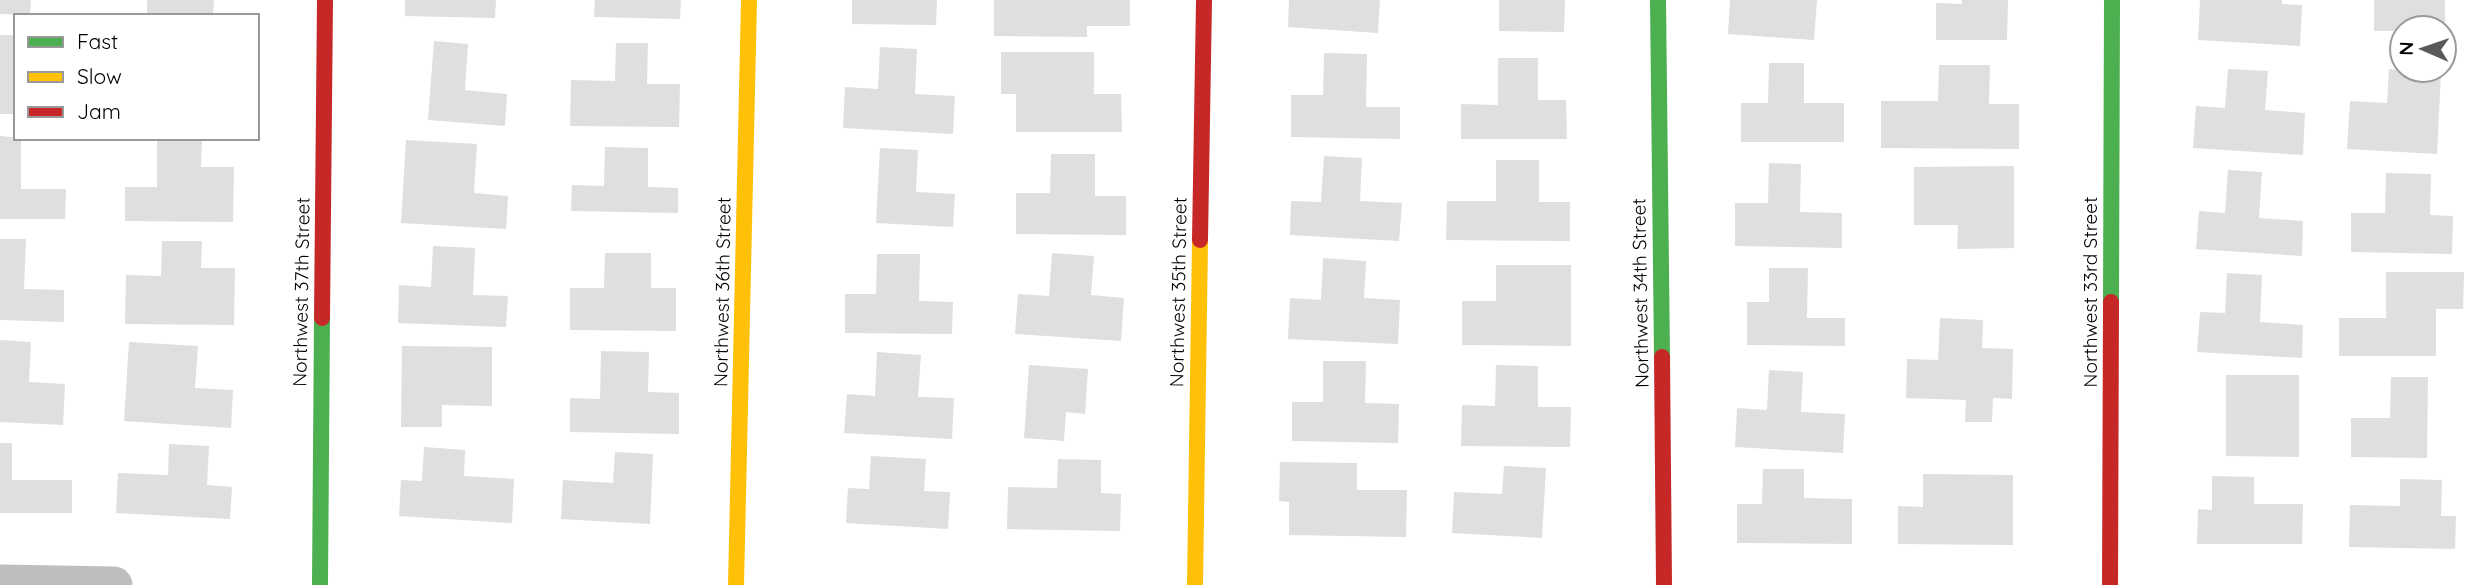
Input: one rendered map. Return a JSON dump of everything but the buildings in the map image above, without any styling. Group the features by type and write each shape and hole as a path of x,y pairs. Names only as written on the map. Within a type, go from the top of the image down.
{"street":[{"name":"Northwest 37th Street","path":"320,585 325,0"},
{"name":"Northwest 36th Street","path":"736,585 749,0"},
{"name":"Northwest 35th Street","path":"1195,585 1204,0"},
{"name":"Northwest 34th Street","path":"1658,0 1664,585"},
{"name":"Northwest 33rd Street","path":"2110,585 2112,0"},
{"path":"0,583 114,585"}],"traffic: fast":[{"path":"1658,0 1662,357"},
{"path":"2111,302 2112,0"},
{"path":"320,585 322,318"}],"traffic: slow":[{"path":"736,585 749,0"},
{"path":"1195,585 1200,240"}],"traffic: jam":[{"path":"322,318 325,0"},
{"path":"1200,240 1204,0"},
{"path":"2110,585 2111,302"},
{"path":"1662,357 1664,585"}]}
